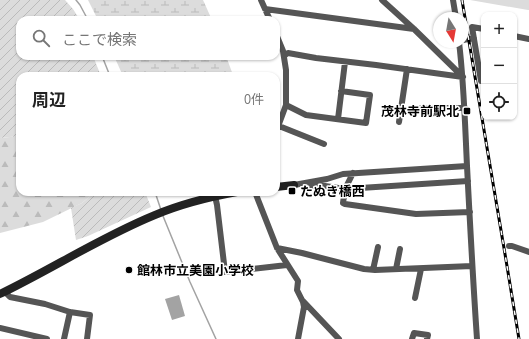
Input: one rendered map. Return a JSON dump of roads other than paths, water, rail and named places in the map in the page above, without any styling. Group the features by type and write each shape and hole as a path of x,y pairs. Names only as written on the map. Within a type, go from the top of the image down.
{"street":[{"path":"261,0 268,16"},
{"path":"382,0 463,77"},
{"path":"453,0 455,12"},
{"path":"265,9 414,29"},
{"path":"481,28 472,27 481,81"},
{"path":"517,37 529,39"},
{"path":"469,39 474,38"},
{"path":"280,43 285,55 286,70 286,105 280,123"},
{"path":"460,48 465,108 472,266 477,339"},
{"path":"285,55 288,54 463,77"},
{"path":"338,119 345,62"},
{"path":"399,122 407,69"},
{"path":"286,105 306,115 366,123 370,95 341,91"},
{"path":"421,108 465,108"},
{"path":"280,126 324,144"},
{"path":"280,187 328,179 338,175 353,173 467,166"},
{"path":"353,173 345,189 343,203 345,204 416,214 470,212"},
{"path":"294,185 325,186 345,189 468,181"},
{"path":"2,293 124,229 167,210 215,196 224,272 287,264"},
{"path":"257,196 278,248 298,280 297,290 304,307 298,339"},
{"path":"509,246 529,252"},
{"path":"373,270 378,247"},
{"path":"278,248 373,270 472,266"},
{"path":"396,269 400,250"},
{"path":"415,298 421,269"},
{"path":"2,293 10,297 45,304 70,312 90,315 87,339"},
{"path":"303,302 303,300 339,339"},
{"path":"64,339 70,312"},
{"path":"0,328 47,339"},
{"path":"412,339 414,333 428,335 427,339"}],"waterway":[{"path":"76,0 86,16"},
{"path":"104,60 108,72"},
{"path":"156,196 161,210"},
{"path":"163,216 190,282 216,339"}],"railway":[{"path":"462,0 519,339"}],"place":[{"name":"茂林寺前駅北","path":"467,111"},
{"name":"たぬき橋西","path":"292,191"},
{"name":"館林市立美園小学校","path":"129,270"}]}
